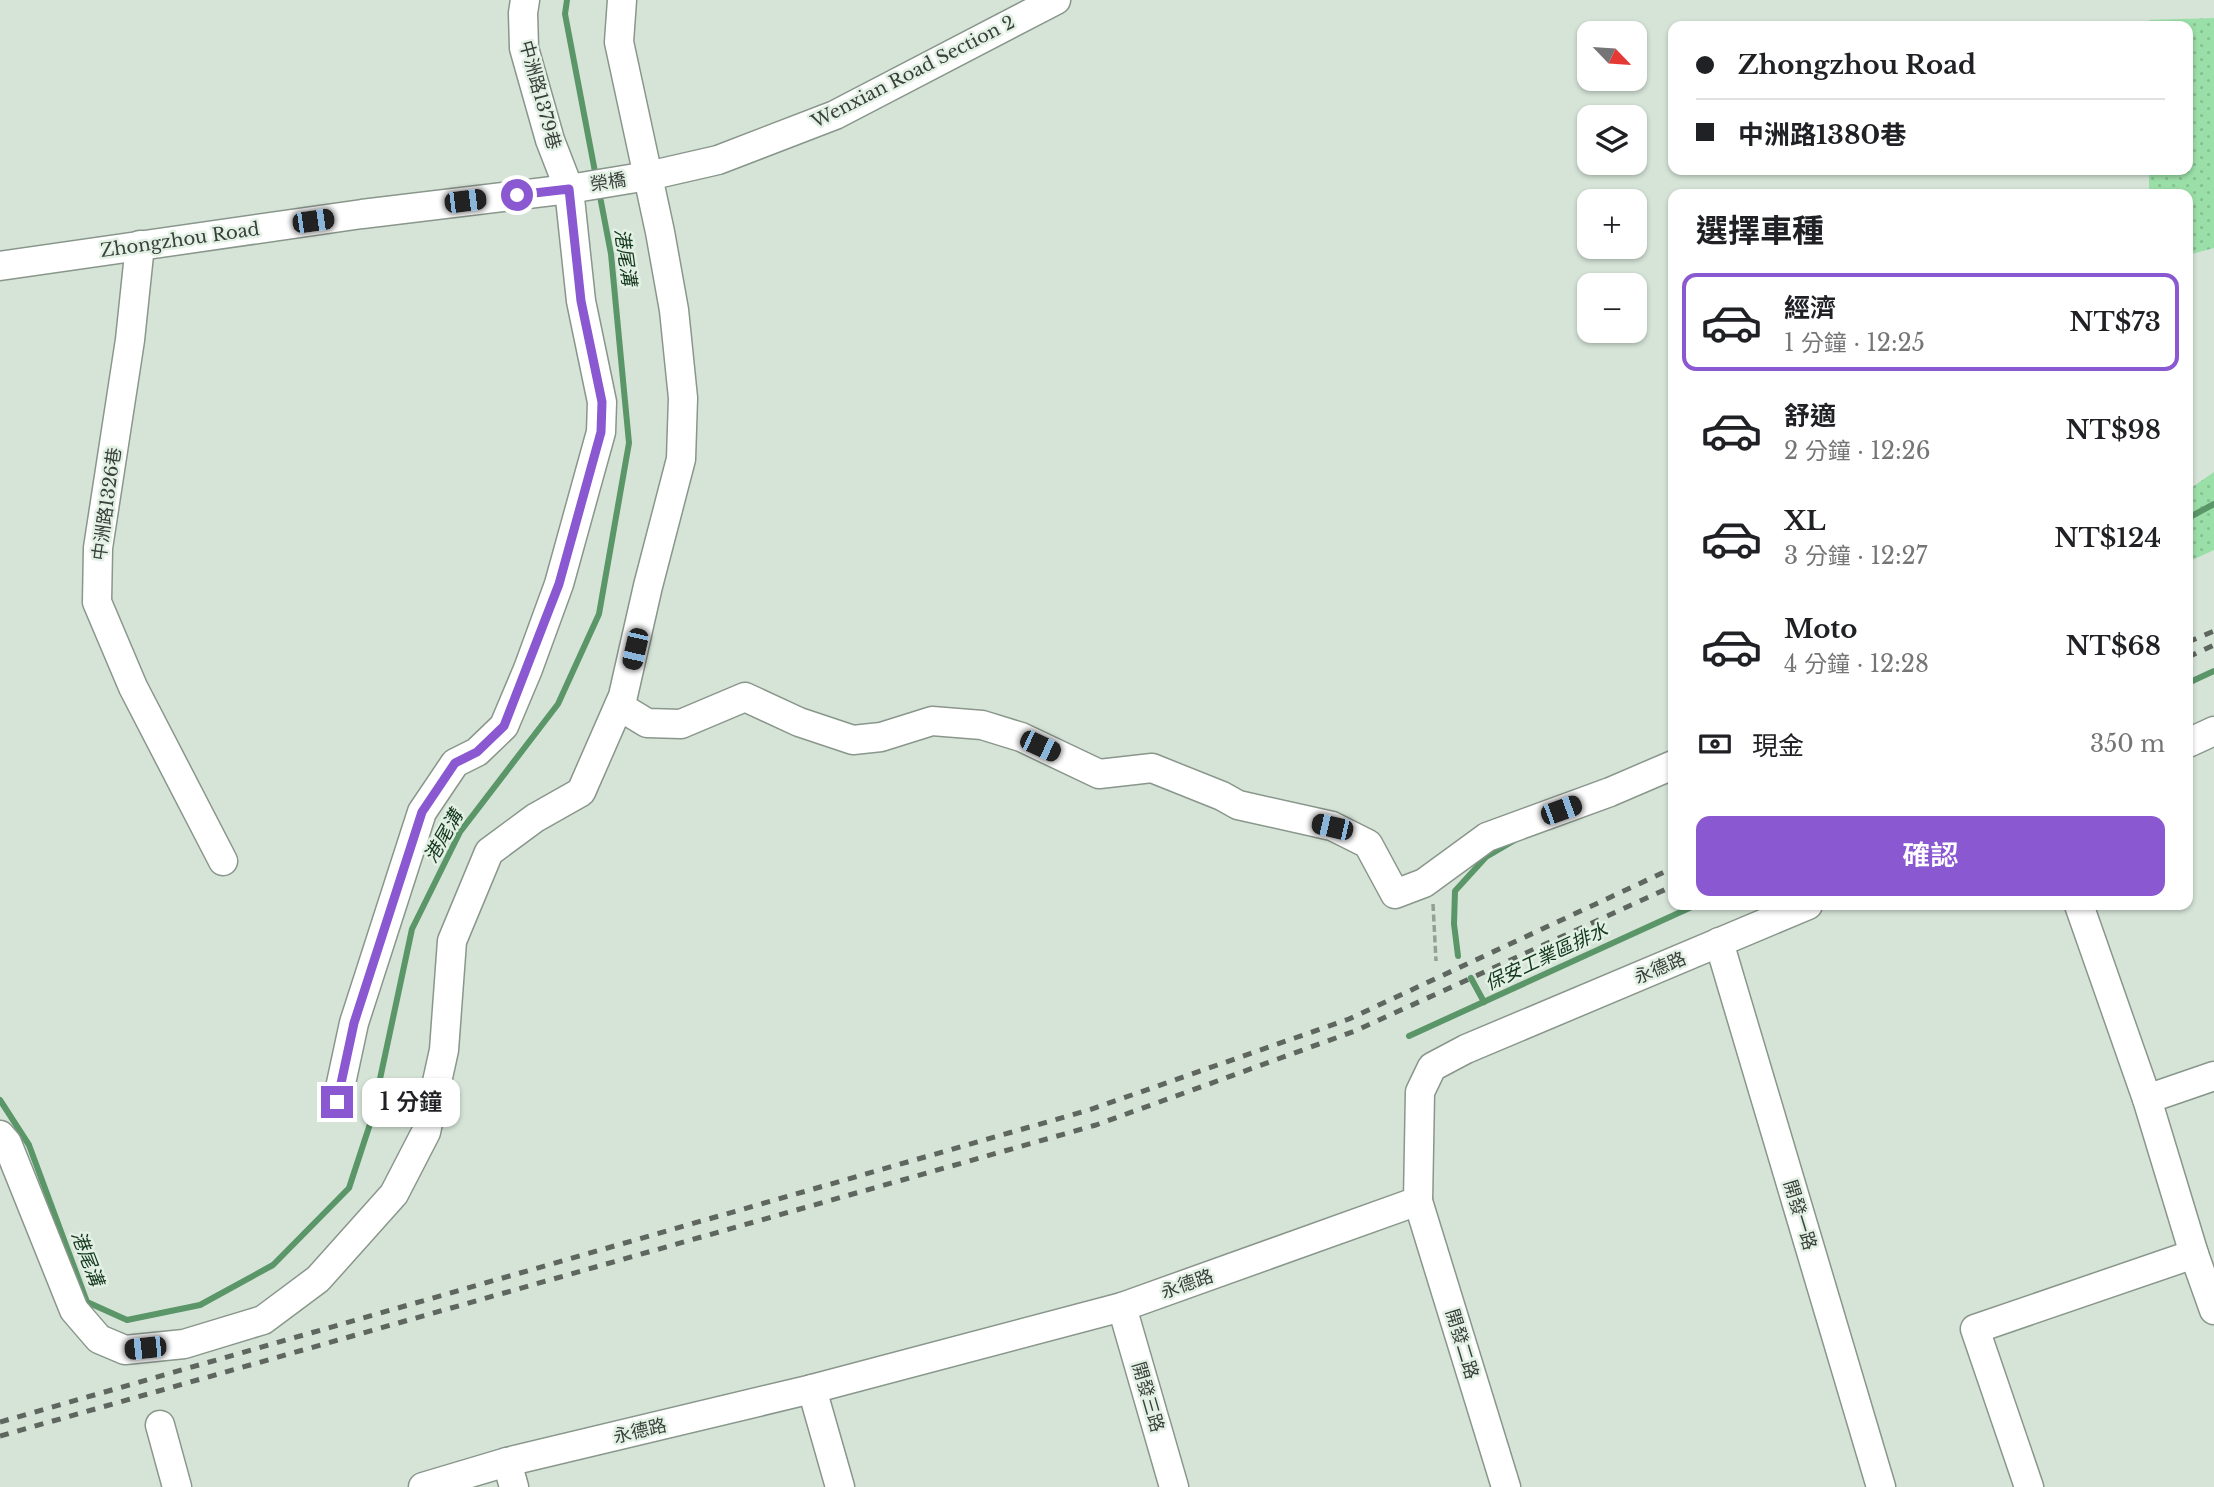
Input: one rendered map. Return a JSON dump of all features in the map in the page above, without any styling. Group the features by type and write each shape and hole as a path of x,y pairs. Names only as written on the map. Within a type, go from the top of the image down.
{"street":[{"name":"中洲路1379巷","path":"337,1102 354,1023 422,812 455,763 477,752 504,726 559,584 601,432 602,402 581,301 569,189 550,140 524,48 525,0"},
{"path":"0,1135 7,1143 74,1310 99,1339 125,1350 184,1344 263,1320 318,1279 394,1194 426,1132 444,1050 452,941 489,852 535,818 581,792 619,706 681,458 683,398 674,310 619,42 622,0"},
{"name":"Wenxian Road Section 2","path":"648,176 718,160 835,115 1056,0"},
{"name":"榮橋","path":"569,189 648,176"},
{"name":"Zhongzhou Road","path":"0,266 569,189"},
{"name":"中洲路1326巷","path":"140,245 130,340 98,548 97,602 133,687 223,862"},
{"path":"619,706 648,723 681,724 746,697 799,722 853,740 881,737 932,721 982,725 1021,737 1099,774 1152,768 1238,805 1332,827 1368,845 1395,894 1424,883 1487,837 1610,792 1668,767"},
{"path":"2193,741 2214,732"},
{"name":"永德路","path":"423,1487 511,1475 812,1389 1122,1307 1418,1201 1420,1092 1433,1067 1466,1049 1796,910"},
{"path":"2081,910 2147,1099 2194,1254 2214,1310"},
{"name":"開發一路","path":"1719,942 1881,1487"},
{"path":"2147,1099 2214,1076"},
{"name":"開發二路","path":"1418,1201 1506,1487"},
{"path":"2029,1487 1975,1329 2194,1254"},
{"name":"開發三路","path":"1122,1307 1174,1487"},
{"path":"812,1389 840,1487"},
{"path":"160,1424 177,1487"}],"path":[{"path":"1436,961 1432,912 1437,874"}],"green space":[{"path":"2214,18 2214,248 2193,254 2193,189 2149,189 2149,175 2193,175 2193,21 2149,20"},
{"path":"2214,472 2214,550 2193,560 2193,487"}],"waterway":[{"name":"港尾溝","path":"567,0 565,14 596,177"},
{"name":"港尾溝","path":"0,1100 29,1145 87,1302 127,1320 200,1305 273,1265 349,1188 371,1121 412,929 460,832 558,704 599,614 629,443 611,254 599,191"},
{"path":"2193,515 2214,504"},
{"name":"保安工業區排水","path":"2193,681 2214,671"},
{"path":"1458,956 1454,924 1455,891 1486,857 1515,840"},
{"name":"保安工業區排水","path":"1409,1036 1685,910"},
{"path":"1471,978 1484,1002"}],"railway":[{"path":"2193,640 2214,631"},
{"path":"2193,655 2214,645"},
{"path":"0,1422 1089,1110 1349,1019 1668,870"},
{"path":"0,1436 1096,1125 1355,1031 1668,888"}],"route":[{"path":"337,1102 354,1023 422,812 455,763 477,752 504,726 559,584 601,432 602,402 581,301 569,189 517,195"}]}
